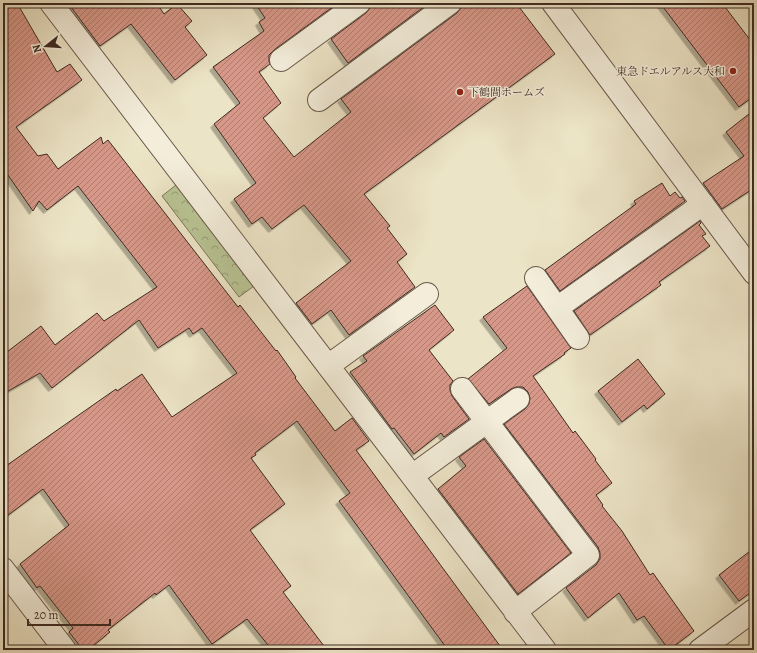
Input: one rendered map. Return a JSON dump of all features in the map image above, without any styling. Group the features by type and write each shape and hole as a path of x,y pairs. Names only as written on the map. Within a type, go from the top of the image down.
{"street":[{"path":"51,3 545,650"},
{"path":"281,60 359,3"},
{"path":"319,100 450,3"},
{"path":"553,3 754,273"},
{"path":"557,308 702,204"},
{"path":"536,278 578,338"},
{"path":"328,366 427,294"},
{"path":"462,389 588,555 515,612"},
{"path":"412,476 518,398"},
{"path":"3,569 65,650"},
{"path":"700,650 754,610"}],"path":[{"path":"746,650 754,644"}],"green space":[{"path":"176,185 254,286 239,297 162,196"}],"building":[{"path":"3,3 17,3 57,72 70,64 82,80 16,127 38,156 47,154 58,169 101,137 103,144 108,140 238,307 240,305 276,351 277,350 296,377 295,378 335,431 352,418 369,441 356,450 503,650 448,650 339,501 350,493 297,421 255,453 256,455 251,458 285,504 250,530 291,586 283,592 327,650 272,650 247,619 212,644 169,585 156,595 155,593 108,630 110,632 88,650 83,650 69,632 73,628 40,586 37,588 20,564 69,525 43,489 3,519 3,468 116,389 117,391 142,374 172,417 237,373 202,328 193,334 189,328 158,348 139,320 52,388 40,373 3,394 3,355 41,326 55,345 97,313 104,321 157,287 78,186 47,210 39,201 33,211 3,168"},
{"path":"68,3 160,3 158,5 164,14 177,4 192,21 185,27 207,55 175,80 131,24 100,46"},
{"path":"255,3 338,3 274,50 269,55 270,64 259,72 281,103 263,118 294,157 351,112 341,99 457,13 461,8 462,3 516,3 555,54 364,194 390,226 387,228 407,254 397,262 415,287 349,335 331,310 312,324 296,303 351,261 304,205 272,229 262,217 252,224 234,199 256,183 214,124 240,103 213,67 264,31 259,22 265,18"},
{"path":"371,3 429,3 348,63 331,39 366,13 370,8"},
{"name":"東急ドエルアルス大和","path":"660,3 722,3 754,45 754,96 739,107"},
{"path":"754,110 754,188 722,209 703,183 744,156 726,132"},
{"path":"662,183 670,196 675,192 685,201 560,291 545,270 636,204 634,201"},
{"path":"700,221 701,223 699,225 706,234 702,236 710,246 659,282 661,285 590,335 574,311"},
{"path":"527,286 571,348 564,353 565,354 533,376 573,433 575,431 612,483 596,495 603,505 602,506 622,531 650,575 653,573 694,631 669,650 644,616 637,620 619,593 588,618 566,588 596,565 600,559 598,547 504,424 525,409 529,404 530,398 528,392 523,387 516,387 489,404 468,379 507,348 483,317"},
{"path":"435,305 454,330 429,350 453,381 450,385 452,396 469,419 444,437 441,433 414,454 394,428 392,429 350,372 367,361 363,356"},
{"path":"638,359 665,394 647,409 644,405 622,422 598,391"},
{"path":"484,439 571,553 518,594 438,489 466,466 459,457"},
{"path":"754,548 754,590 739,601 719,575"}],"place":[{"name":"東急ドエルアルス大和","path":"733,71"},
{"name":"下鶴間ホームズ","path":"460,92"}]}
